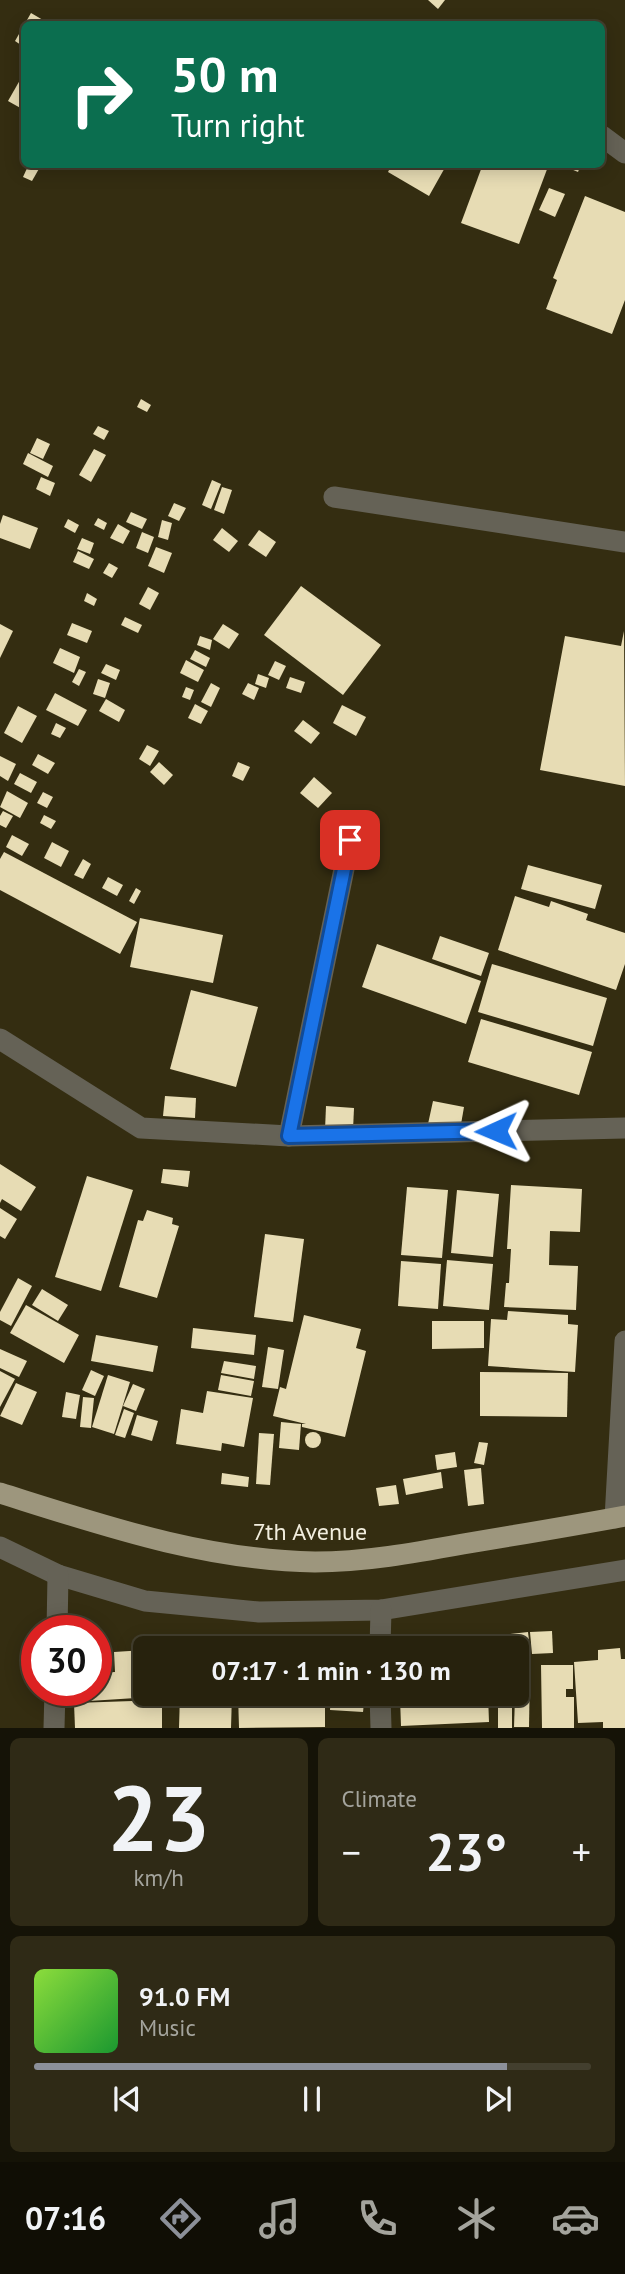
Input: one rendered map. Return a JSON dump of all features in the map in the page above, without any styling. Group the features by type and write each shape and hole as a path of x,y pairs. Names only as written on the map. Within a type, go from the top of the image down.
{"main road":[{"name":"7th Avenue","path":"0,1493 111,1528 187,1548 240,1557 316,1562 397,1556 620,1517"}],"street":[{"path":"605,138 625,153"},
{"path":"334,497 625,542"},
{"path":"289,1136 350,840"},
{"path":"0,1039 141,1128 289,1136 625,1128"},
{"path":"620,1517 625,1341"},
{"path":"0,1547 58,1575 145,1601 259,1612 381,1610 625,1570"},
{"path":"57,1615 58,1575"},
{"path":"380,1636 381,1610"},
{"path":"54,1728 55,1706"},
{"path":"380,1706 381,1728"}],"building":[{"path":"428,0 445,0 438,9"},
{"path":"31,13 42,21 27,21"},
{"path":"21,30 21,45 15,41"},
{"path":"20,80 21,80 21,108 8,101"},
{"path":"27,168 39,168 32,181 23,177"},
{"path":"390,168 445,168 429,196 388,172"},
{"path":"482,168 548,168 519,244 461,223"},
{"path":"549,188 565,194 555,217 539,210"},
{"path":"585,196 625,212 625,300 612,334 546,309 557,280 553,278"},
{"path":"141,399 151,405 147,412 137,407"},
{"path":"98,426 109,431 104,440 93,434"},
{"path":"37,438 50,444 43,459 30,453"},
{"path":"94,449 106,455 91,482 79,475"},
{"path":"28,453 53,466 48,477 23,464"},
{"path":"41,477 55,483 50,496 36,489"},
{"path":"212,480 221,484 211,509 202,505"},
{"path":"222,487 232,490 224,514 214,510"},
{"path":"174,503 186,508 179,521 168,516"},
{"path":"131,512 147,519 142,529 126,522"},
{"path":"3,515 38,528 30,549 0,538"},
{"path":"98,518 107,523 104,530 94,525"},
{"path":"68,519 79,525 75,533 64,527"},
{"path":"162,520 172,523 168,540 158,537"},
{"path":"118,524 130,531 123,544 110,538"},
{"path":"222,528 238,541 229,552 213,540"},
{"path":"259,530 276,542 266,557 248,545"},
{"path":"142,532 154,537 148,553 136,548"},
{"path":"82,538 94,543 90,554 77,549"},
{"path":"156,547 172,553 164,573 148,566"},
{"path":"78,551 94,559 89,569 73,562"},
{"path":"109,563 118,568 112,578 103,573"},
{"path":"301,586 381,645 343,695 264,635"},
{"path":"148,587 159,593 150,610 139,604"},
{"path":"87,593 97,599 94,606 84,601"},
{"path":"125,617 142,625 138,633 121,625"},
{"path":"72,623 92,631 87,643 67,635"},
{"path":"0,624 13,631 0,658"},
{"path":"223,624 239,634 229,649 213,639"},
{"path":"624,631 625,786 540,770 565,636 621,646"},
{"path":"200,636 212,640 210,650 197,645"},
{"path":"60,648 80,657 74,673 53,663"},
{"path":"195,650 210,658 206,667 190,659"},
{"path":"186,660 204,670 198,682 180,673"},
{"path":"275,661 286,666 279,680 268,675"},
{"path":"106,664 120,670 116,680 101,673"},
{"path":"79,669 86,672 79,686 72,682"},
{"path":"258,674 269,678 266,688 255,684"},
{"path":"290,677 305,682 301,693 286,688"},
{"path":"98,679 110,683 105,698 93,694"},
{"path":"211,683 220,688 211,707 201,702"},
{"path":"248,683 259,688 254,700 242,694"},
{"path":"186,687 194,690 190,700 182,697"},
{"path":"55,693 87,710 78,726 46,710"},
{"path":"106,699 125,710 119,722 99,711"},
{"path":"195,704 208,711 201,724 188,718"},
{"path":"342,705 366,717 356,736 333,723"},
{"path":"18,706 37,716 22,743 4,733"},
{"path":"303,720 320,733 311,744 294,731"},
{"path":"56,723 66,728 60,738 51,734"},
{"path":"147,745 159,751 150,766 139,759"},
{"path":"38,754 55,763 48,774 32,765"},
{"path":"0,756 16,764 8,781 0,776"},
{"path":"159,762 173,775 164,785 150,772"},
{"path":"238,762 250,767 243,781 232,776"},
{"path":"20,773 37,782 31,793 14,784"},
{"path":"314,777 332,793 318,808 300,793"},
{"path":"7,791 28,803 20,818 0,807"},
{"path":"43,792 53,797 47,808 37,803"},
{"path":"3,811 13,816 6,828 0,825"},
{"path":"44,815 56,821 51,829 40,823"},
{"path":"12,835 29,844 22,856 6,847"},
{"path":"52,842 69,851 61,867 44,858"},
{"path":"4,852 137,922 120,954 0,890 0,859"},
{"path":"83,859 91,864 83,879 74,875"},
{"path":"528,865 602,885 595,909 521,889"},
{"path":"108,877 123,885 117,896 102,888"},
{"path":"136,888 141,891 134,904 129,901"},
{"path":"515,896 549,907 551,901 588,914 586,920 625,933 625,964 616,990 498,950"},
{"path":"140,918 223,935 213,983 130,967"},
{"path":"440,936 489,953 481,976 432,959"},
{"path":"377,944 481,981 466,1024 362,987"},
{"path":"492,964 607,998 593,1046 478,1012"},
{"path":"191,990 258,1007 236,1087 170,1069"},
{"path":"481,1019 592,1052 579,1095 468,1062"},
{"path":"165,1096 196,1098 195,1118 163,1116"},
{"path":"433,1101 464,1107 460,1130 428,1124"},
{"path":"326,1106 354,1108 353,1130 325,1130"},
{"path":"0,1164 36,1187 21,1211 2,1199 0,1203"},
{"path":"163,1169 190,1171 188,1187 161,1183"},
{"path":"87,1176 133,1190 101,1291 55,1277"},
{"path":"511,1185 582,1189 580,1232 550,1231 549,1265 578,1266 576,1310 504,1307 511,1249 507,1249"},
{"path":"407,1187 448,1190 442,1258 401,1255"},
{"path":"457,1190 499,1194 493,1257 451,1253"},
{"path":"0,1208 17,1219 5,1239 0,1236"},
{"path":"147,1210 173,1218 172,1224 179,1226 157,1298 119,1287 138,1220 143,1221"},
{"path":"265,1234 304,1239 293,1322 254,1317"},
{"path":"447,1260 493,1264 489,1310 443,1306"},
{"path":"401,1261 441,1264 438,1309 398,1306"},
{"path":"18,1278 32,1286 11,1326 0,1320 0,1312"},
{"path":"42,1289 68,1305 58,1321 32,1305"},
{"path":"26,1305 79,1335 64,1363 10,1333"},
{"path":"508,1311 568,1315 568,1324 578,1325 575,1372 488,1366 491,1319 507,1320"},
{"path":"304,1315 361,1329 356,1348 366,1351 345,1437 302,1427 302,1424 306,1424 273,1416 280,1387 286,1389"},
{"path":"432,1321 484,1321 484,1348 432,1349"},
{"path":"193,1328 256,1335 254,1355 191,1348"},
{"path":"96,1335 158,1346 153,1372 91,1361"},
{"path":"268,1347 284,1350 278,1389 262,1387"},
{"path":"0,1349 27,1361 19,1377 0,1368"},
{"path":"224,1361 256,1366 254,1379 221,1373"},
{"path":"91,1370 104,1376 95,1396 82,1390"},
{"path":"0,1371 15,1379 0,1407"},
{"path":"480,1372 568,1373 567,1417 480,1416"},
{"path":"108,1375 130,1382 114,1434 92,1427"},
{"path":"221,1375 254,1381 251,1396 218,1390"},
{"path":"16,1383 37,1392 22,1425 0,1416"},
{"path":"133,1384 145,1389 136,1411 123,1406"},
{"path":"207,1391 253,1398 244,1447 222,1443 221,1451 176,1444 181,1409 203,1413"},
{"path":"66,1392 80,1395 76,1419 62,1417"},
{"path":"83,1397 94,1398 91,1428 80,1427"},
{"path":"124,1409 134,1413 125,1438 115,1435"},
{"path":"137,1415 158,1421 152,1441 131,1435"},
{"path":"281,1422 301,1424 299,1450 279,1448"},
{"path":"310,1432 316,1432 321,1440 319,1446 310,1448 305,1443 305,1437"},
{"path":"259,1433 274,1434 270,1485 256,1484"},
{"path":"479,1442 488,1443 484,1465 474,1463"},
{"path":"455,1452 457,1467 437,1470 435,1455"},
{"path":"481,1468 484,1504 468,1506 464,1470"},
{"path":"441,1472 443,1488 406,1495 403,1479"},
{"path":"222,1473 249,1477 248,1487 221,1484"},
{"path":"396,1485 399,1504 379,1506 376,1488"},
{"path":"552,1631 553,1653 532,1654 530,1632"},
{"path":"528,1632 528,1636 494,1636"},
{"path":"620,1648 621,1659 625,1659 625,1728 603,1728 603,1722 578,1723 574,1662 598,1660 598,1650"},
{"path":"133,1651 133,1698 112,1700 114,1652"},
{"path":"541,1665 573,1665 573,1689 566,1689 566,1697 574,1697 574,1728 542,1728"},
{"path":"530,1668 529,1727 514,1727 515,1706 529,1706"},
{"path":"133,1701 133,1706 162,1706 162,1728 75,1728 74,1706 112,1706 112,1702"},
{"path":"180,1706 232,1706 231,1728 179,1728"},
{"path":"238,1706 325,1706 325,1727 239,1728"},
{"path":"330,1706 364,1706 363,1712 330,1710"},
{"path":"400,1706 488,1706 489,1722 401,1726"},
{"path":"498,1706 512,1706 512,1728 498,1728"}],"route":[{"path":"350,840 289,1136 496,1131"}]}
